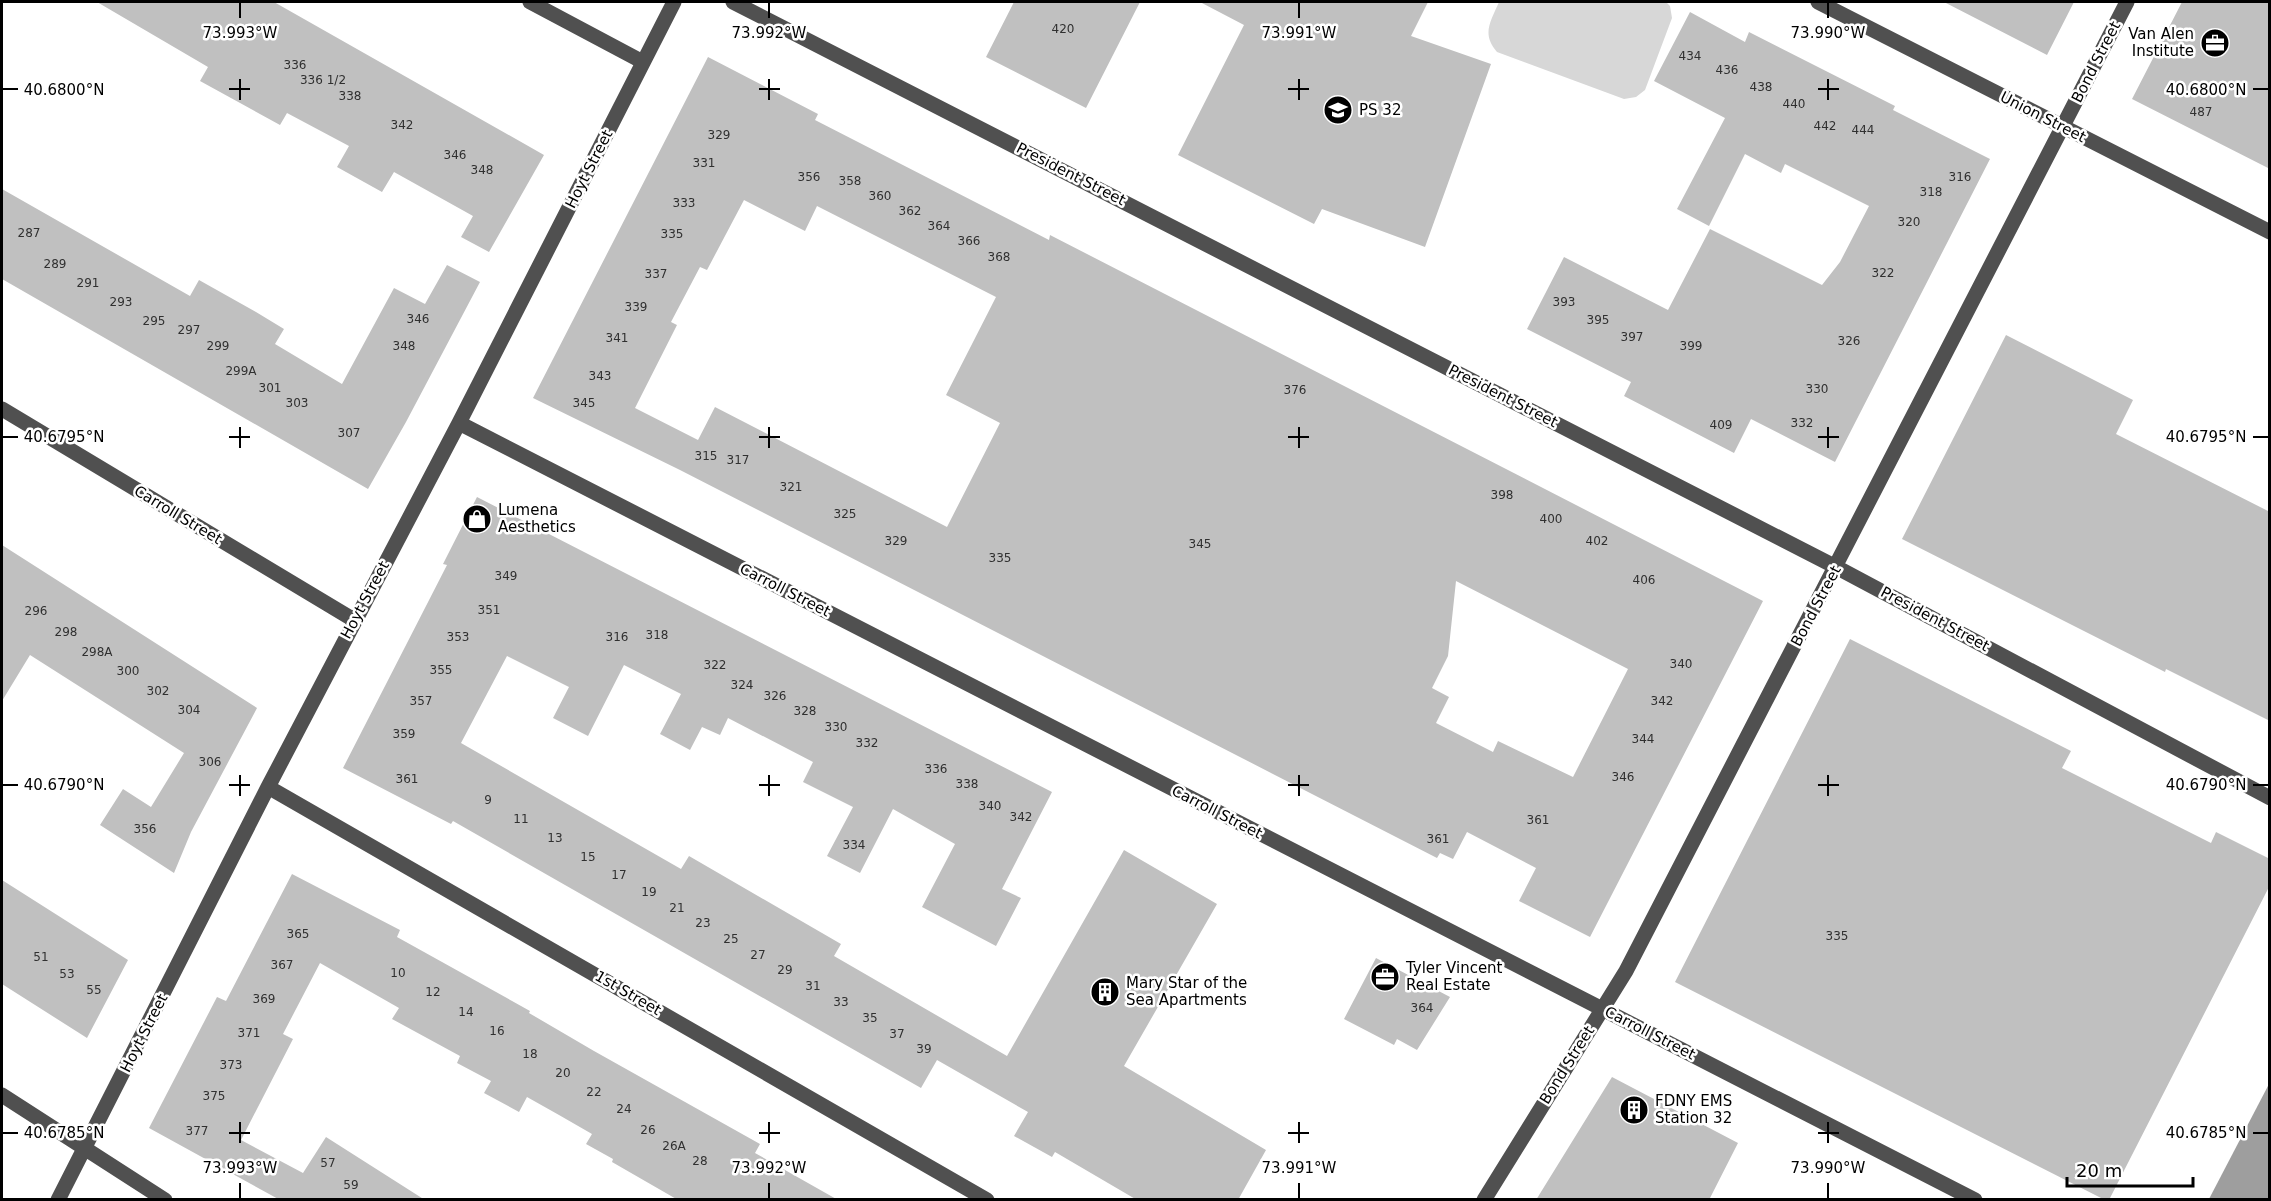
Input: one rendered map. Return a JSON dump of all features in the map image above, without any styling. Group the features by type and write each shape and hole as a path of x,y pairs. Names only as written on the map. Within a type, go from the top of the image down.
{"street":[{"path":"530,2 643,62"},
{"name":"Hoyt Street","path":"58,1200 268,787 459,423 674,2"},
{"name":"President Street","path":"733,2 1836,567 2270,798"},
{"name":"Union Street","path":"1818,2 2270,232"},
{"name":"Bond Street","path":"1484,1200 1626,972 2127,2"},
{"name":"Carroll Street","path":"2,409 354,620"},
{"name":"Carroll Street","path":"459,423 1972,1198"},
{"name":"1st Street","path":"268,787 987,1200"},
{"path":"2,1095 165,1200"}],"shaded area":[{"path":"1499,2 1666,2 1670,6 1672,18 1645,90 1636,97 1624,99 1497,52 1488,33"},
{"path":"2269,1084 2269,1199 2209,1199"}],"building":[{"path":"97,2 274,2 544,155 489,252 461,237 473,216 394,172 382,192 337,167 349,146 287,113 280,125 200,81 208,67"},
{"path":"1014,2 1140,2 1086,108 986,57"},
{"name":"PS 32","path":"1200,2 1428,2 1411,36 1491,64 1425,247 1322,209 1314,224 1178,155 1244,25"},
{"path":"1944,2 2074,2 2047,55"},
{"name":"Van Alen Institute","path":"2182,2 2270,2 2270,169 2132,99"},
{"path":"1690,12 1745,42 1749,32 1895,106 1893,110 1990,159 1835,462 1751,419 1734,453 1624,396 1631,382 1527,329 1564,257 1668,310 1710,229 1822,285 1840,262 1869,206 1785,164 1781,173 1745,154 1709,226 1677,209 1725,118 1654,81"},
{"path":"708,57 818,114 815,120 1049,240 1050,235 1763,601 1590,937 1519,901 1536,868 1467,832 1453,859 1440,853 1437,858 680,470 533,398","holes":["744,200 805,231 817,206 996,297 946,395 1000,423 947,527 715,407 698,440 635,408 677,325 671,322 700,267 707,270","1456,581 1628,669 1573,777 1498,741 1493,752 1436,723 1449,697 1432,688 1448,656"]},
{"path":"2,189 190,296 199,280 256,312 284,329 275,344 342,384 394,288 425,304 447,265 480,282 368,489 2,279"},
{"path":"2006,335 2133,400 2116,434 2270,512 2270,721 2166,669 2165,672 1902,539"},
{"path":"477,497 1052,792 1002,889 1021,898 996,946 922,907 955,844 893,809 860,873 827,856 853,807 803,782 813,762 728,718 720,735 702,727 690,750 660,734 681,694 624,665 588,736 553,718 569,687 507,656 461,743 681,869 689,856 841,944 834,956 1007,1056 1124,850 1217,904 1124,1066 1266,1150 1238,1200 1137,1200 1055,1152 1052,1157 1014,1136 1028,1112 937,1060 921,1088 453,821 451,824 343,768 447,565 443,564"},
{"path":"2,545 257,708 191,832 174,873 100,825 123,789 151,807 184,753 30,655 2,701"},
{"path":"1850,639 2071,751 2062,768 2211,843 2216,832 2270,859 2270,885 2109,1200 1675,982"},
{"path":"292,874 400,930 397,937 760,1144 755,1153 838,1200 678,1200 612,1162 613,1159 586,1144 592,1134 527,1097 519,1112 484,1093 491,1081 457,1063 460,1056 392,1019 399,1008 320,963 283,1034 293,1039 241,1140 303,1173 326,1137 425,1200 280,1200 149,1128 217,997 226,1001"},
{"path":"2,880 128,960 87,1038 2,984"},
{"path":"1376,958 1450,997 1417,1050 1397,1039 1394,1045 1344,1019"},
{"name":"FDNY EMS Station 32","path":"1612,1077 1738,1143 1709,1200 1536,1200"}],"place":[{"name":"Van Alen Institute","path":"2215,43"},
{"name":"PS 32","path":"1338,110"},
{"name":"Lumena Aesthetics","path":"477,519"},
{"name":"Tyler Vincent Real Estate","path":"1385,977"},
{"name":"Mary Star of the Sea Apartments","path":"1105,992"},
{"name":"FDNY EMS Station 32","path":"1634,1110"}]}
